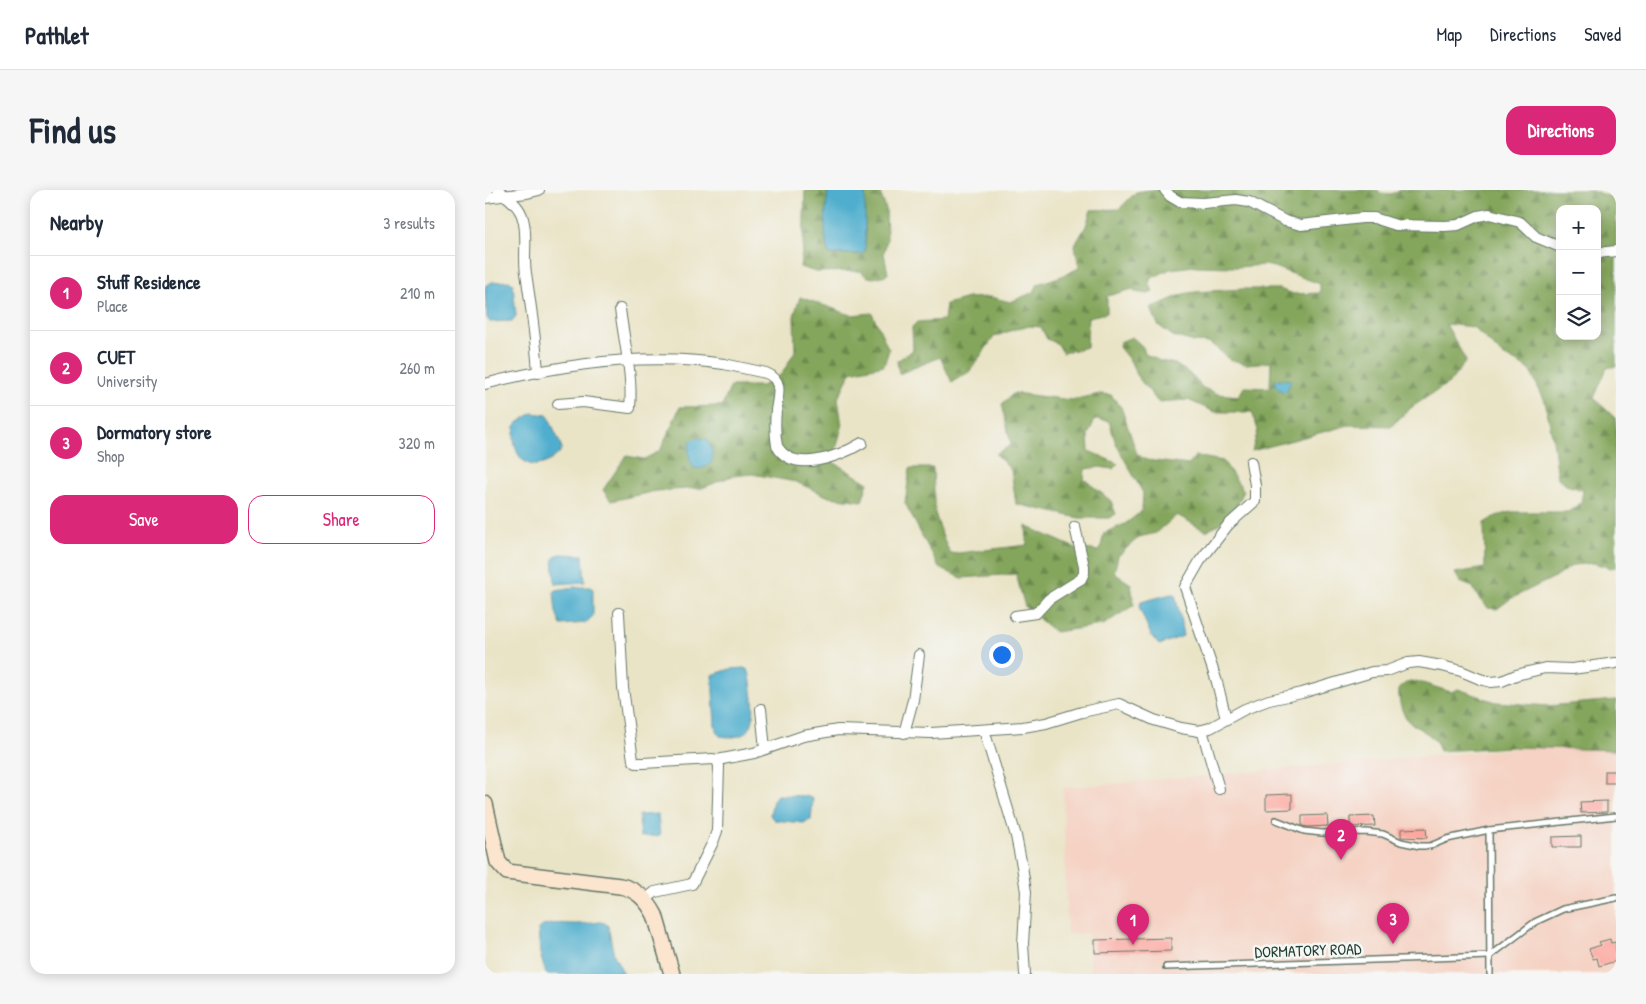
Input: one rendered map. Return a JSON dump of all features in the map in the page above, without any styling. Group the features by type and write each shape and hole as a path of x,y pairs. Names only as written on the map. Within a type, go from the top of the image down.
{"main road":[{"path":"485,804 498,862 507,872 620,886 634,890 645,900 655,915 672,974"}],"street":[{"path":"485,198 503,193 539,190"},
{"path":"1165,190 1170,196 1180,202 1203,203 1236,200 1249,202 1285,221 1301,225 1374,218 1396,224 1445,226 1489,214 1520,222 1536,237 1556,245"},
{"path":"503,193 518,208 523,219 526,273 536,340 538,373"},
{"path":"1601,253 1616,251"},
{"path":"559,404 583,402 629,408 631,393 629,361 625,349 620,309"},
{"path":"485,384 586,364 661,360 724,364 770,375 777,382 780,396 776,411 777,446 790,460 796,462 815,460 843,452 862,443"},
{"path":"1225,719 1217,682 1185,587 1200,561 1227,525 1255,501 1255,485 1251,462"},
{"path":"1015,616 1036,613 1049,599 1081,579 1084,573 1084,566 1075,527"},
{"path":"619,613 623,688 633,760 636,763 717,760 754,753 803,736 838,730 904,733 1023,727 1119,704 1154,720 1181,728 1202,730 1210,728 1245,709 1269,700 1372,672 1387,671 1408,663 1419,662 1442,666 1491,682 1501,681 1516,675 1545,668 1572,669 1616,663"},
{"path":"904,733 913,700 919,655"},
{"path":"761,709 765,749"},
{"path":"984,730 1016,836 1022,866 1026,892 1023,944 1025,974"},
{"path":"1202,730 1219,789"},
{"path":"645,900 655,892 692,884 717,831 719,766 717,760"}],"lane":[{"path":"1276,820 1304,831 1383,834 1401,842 1430,846 1447,839 1489,830 1616,816"},
{"path":"1489,830 1490,974"},
{"path":"1490,956 1535,922 1563,909 1616,898"},
{"name":"DORMATORY ROAD","path":"1166,967 1490,956"},
{"path":"1187,967 1187,974"}],"shaded area":[{"path":"1616,740 1616,974 1091,974 1088,933 1067,934 1063,788"}],"green space":[{"path":"805,190 828,190 826,243 828,253 833,255 862,253 866,240 865,190 879,190 886,209 887,239 884,253 888,274 873,278 861,271 816,272 800,267 803,246"},
{"path":"1149,190 1378,190 1380,193 1391,194 1399,190 1588,190 1616,198 1616,366 1607,368 1594,398 1616,419 1616,567 1610,568 1594,563 1573,565 1557,576 1510,599 1497,609 1488,608 1479,599 1473,587 1460,582 1455,573 1485,568 1484,523 1496,516 1511,512 1568,512 1581,503 1583,490 1566,485 1558,478 1545,401 1529,369 1503,355 1473,327 1446,324 1466,361 1450,382 1412,407 1391,426 1349,425 1252,451 1258,430 1252,412 1215,412 1188,400 1158,402 1136,375 1131,362 1119,347 1120,342 1132,337 1143,347 1145,354 1160,361 1175,364 1189,373 1203,388 1218,394 1239,396 1244,387 1270,388 1271,362 1246,364 1231,360 1210,343 1194,342 1173,336 1158,325 1151,308 1183,294 1195,292 1279,289 1294,294 1320,293 1320,284 1274,267 1265,265 1236,267 1194,266 1170,269 1152,278 1149,282 1153,292 1148,294 1135,292 1133,289 1107,296 1107,313 1088,317 1087,347 1063,353 1058,344 1047,339 1041,327 1030,326 1015,329 994,337 969,372 952,382 940,357 899,374 897,361 913,350 912,327 917,322 944,320 946,304 968,298 991,297 1010,302 1034,292 1038,284 1079,268 1075,245 1086,226 1091,210 1119,209 1136,192"},
{"path":"800,297 851,315 872,313 889,350 884,365 851,372 838,398 842,426 833,462 868,483 862,501 829,497 796,482 752,474 732,476 702,488 656,491 611,501 603,490 626,456 644,459 660,451 680,407 722,406 731,386 762,386 782,374 795,351 794,316"},
{"path":"1014,393 1071,400 1100,394 1111,395 1121,407 1137,454 1146,460 1189,465 1195,456 1223,461 1244,491 1231,517 1206,531 1177,515 1156,533 1139,537 1118,556 1114,573 1131,584 1134,605 1103,625 1055,632 1025,607 1016,574 962,578 939,568 905,503 910,468 933,468 935,513 950,554 1027,545 1026,526 1075,548 1100,551 1104,533 1125,524 1142,511 1143,493 1116,444 1109,421 1095,419 1088,435 1089,451 1118,464 1113,469 1099,467 1085,469 1084,479 1111,501 1116,514 1109,518 1079,518 1016,504 1011,470 996,454 1011,445 1002,404"},
{"path":"1416,681 1451,692 1458,689 1496,702 1548,706 1616,700 1616,750 1512,747 1439,751 1432,737 1413,725 1406,718 1402,710 1399,688 1406,683"}],"water":[{"path":"828,190 865,190 865,251 862,254 829,254 825,232"},
{"path":"509,281 513,284 516,316 512,321 490,322 487,318 486,285 492,282"},
{"path":"1278,379 1291,380 1287,391 1283,392 1276,387 1275,382"},
{"path":"532,413 548,415 562,448 551,460 533,465 520,457 514,442 516,424"},
{"path":"696,438 707,439 712,451 712,462 706,467 697,469 694,468 689,456 690,442"},
{"path":"561,554 583,555 585,582 555,584 553,559"},
{"path":"574,587 591,587 593,589 593,616 586,623 561,625 556,612 554,592"},
{"path":"1175,594 1183,636 1159,645 1151,635 1139,607 1141,602"},
{"path":"744,668 748,670 750,675 753,697 754,709 750,728 744,734 734,737 720,736 715,726 712,675 730,669"},
{"path":"777,795 806,796 813,799 811,820 803,823 774,820 770,815 773,800"},
{"path":"658,814 660,836 640,837 639,815"},
{"path":"600,922 608,926 614,955 624,974 546,974 540,954 538,929 551,924"}],"building":[{"path":"1605,771 1616,771 1616,783 1605,783"},
{"path":"1292,794 1292,809 1266,810 1266,795"},
{"path":"1607,801 1607,812 1581,813 1580,802"},
{"path":"1327,815 1328,826 1302,826 1302,816"},
{"path":"1374,816 1375,826 1350,827 1350,817"},
{"path":"1426,828 1427,838 1401,837 1401,829"},
{"path":"1581,836 1581,847 1552,847 1552,837"},
{"path":"1171,938 1171,951 1095,953 1095,940"},
{"path":"1610,939 1611,943 1616,942 1616,961 1599,966 1597,958 1593,959 1589,949 1601,945 1599,942"}],"place":[{"name":"CUET","path":"1341,860"},
{"name":"Dormatory store","path":"1393,944"},
{"name":"Stuff Residence","path":"1133,945"}]}
